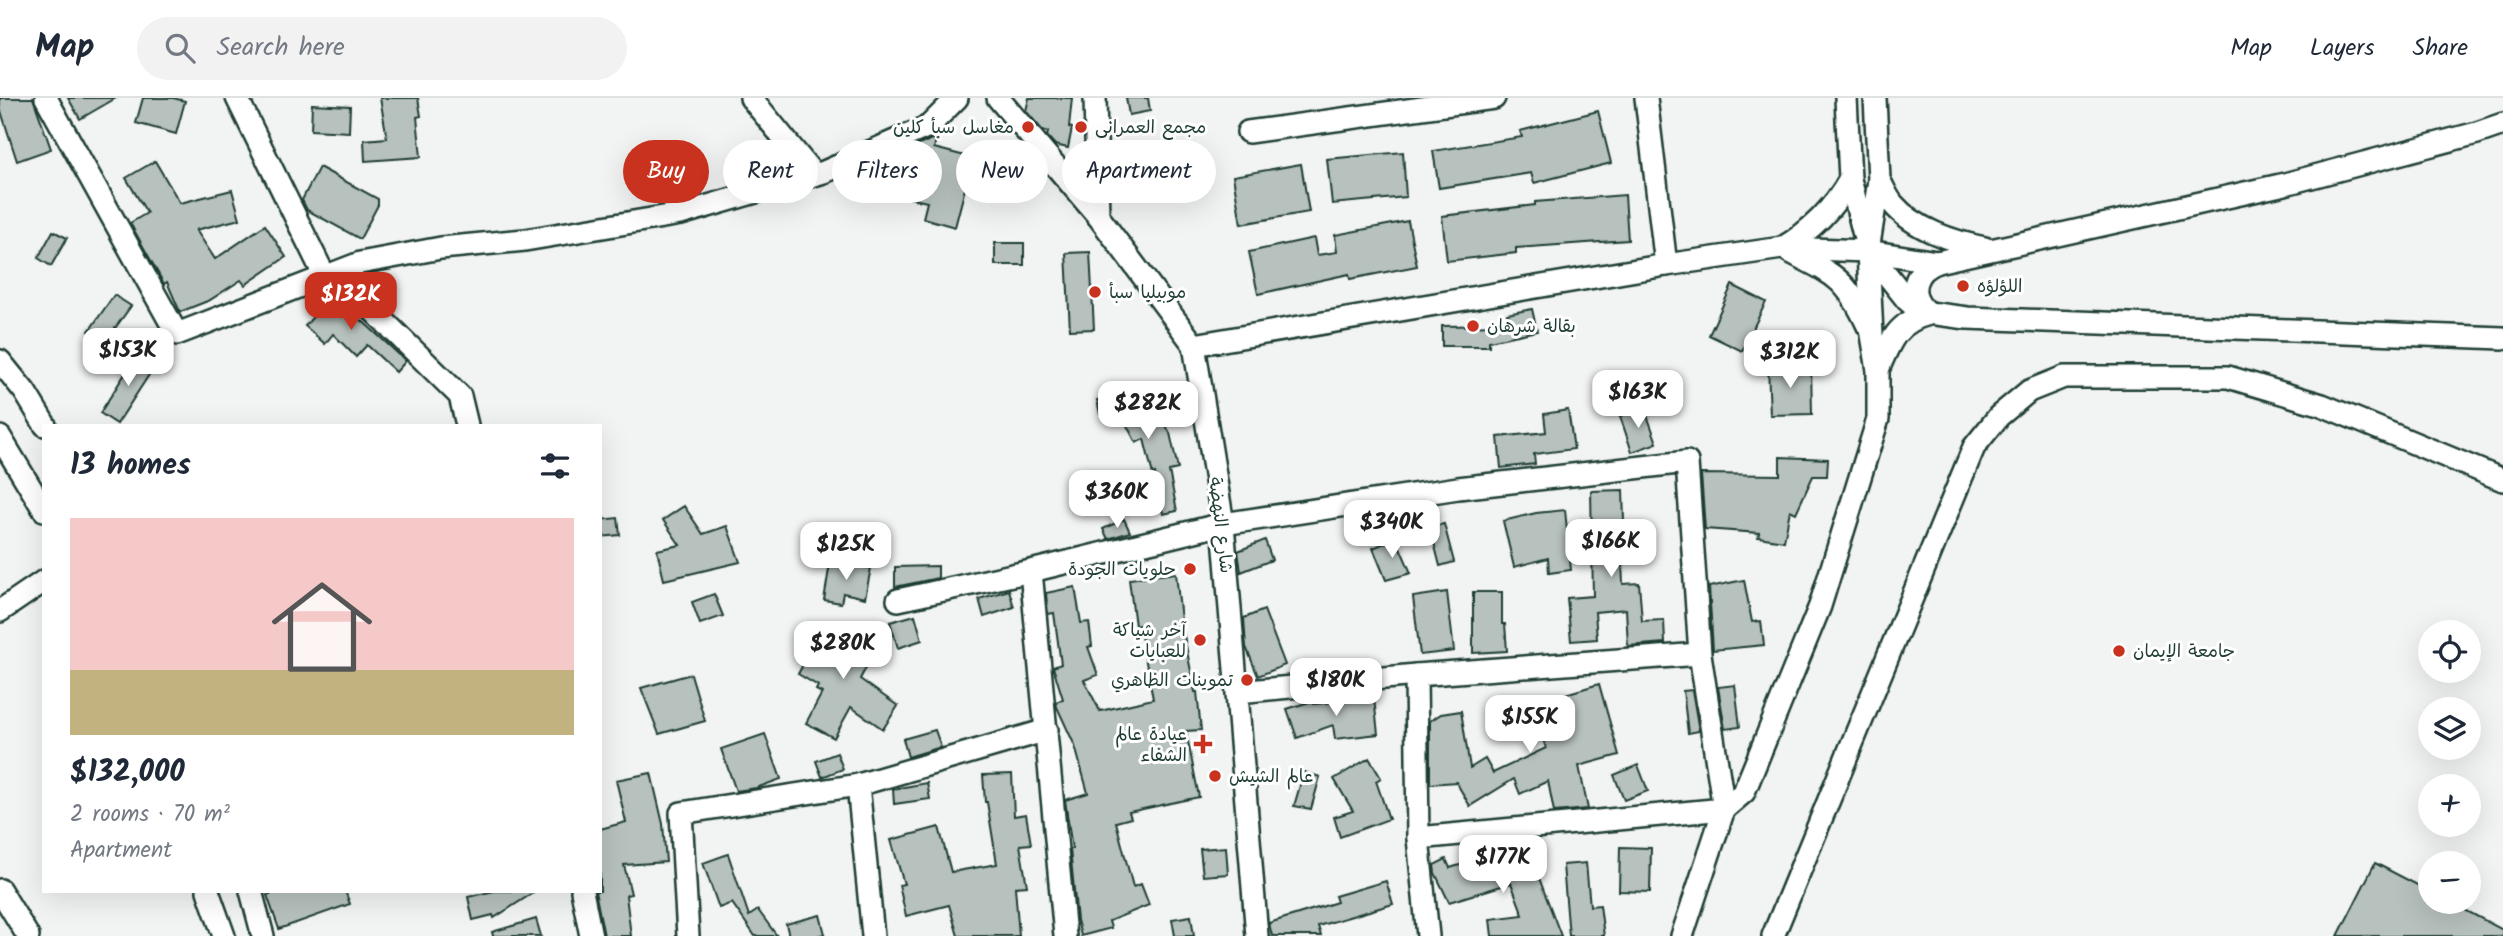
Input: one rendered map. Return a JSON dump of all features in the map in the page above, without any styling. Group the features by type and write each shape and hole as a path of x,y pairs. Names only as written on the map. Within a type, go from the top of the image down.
{"street":[{"path":"46,98 177,334 360,263 441,248 525,240 681,214 723,202"},
{"path":"237,98 330,275 460,396 467,424"},
{"path":"751,98 785,140"},
{"path":"818,173 929,126 957,98"},
{"name":"شارع النهضة","path":"998,98 1098,216 1194,345 1223,524 1257,936"},
{"path":"1095,98 1098,216"},
{"path":"1248,132 1494,98"},
{"path":"1646,98 1666,265"},
{"path":"1418,838 1724,809 1744,792 1820,606 1878,419 1878,370 1872,335 1868,251 1851,184 1846,98"},
{"path":"1875,98 1878,187 1868,251 1907,300 1921,312 1967,318 2503,338"},
{"path":"1929,314 1917,302 1914,285 1922,270 1937,262 2284,184 2503,124"},
{"path":"1782,248 1822,218 1851,184"},
{"path":"1851,184 1860,197 1866,198 1878,187"},
{"path":"1878,187 1910,218 1954,240 1994,250"},
{"path":"1782,248 1835,276 1852,295 1872,335"},
{"path":"1194,345 1666,265 1782,248 1868,251 1937,262"},
{"path":"1878,370 1895,334 1909,321 1929,314"},
{"path":"0,361 25,392 44,424"},
{"path":"1773,936 1974,447 1998,416 2029,391 2064,377 2228,377 2322,405 2503,480"},
{"path":"0,438 42,506"},
{"path":"898,600 1223,524 1458,488 1687,462 1700,654 1724,809 1682,936"},
{"path":"1031,571 1065,936"},
{"path":"0,611 42,581"},
{"path":"1238,692 1416,675 1700,654"},
{"path":"1416,675 1418,838 1428,936"},
{"path":"688,936 681,813 858,785 1047,730"},
{"path":"858,785 873,936"},
{"path":"0,890 29,936"},
{"path":"209,893 224,936"},
{"path":"252,893 263,936"},
{"path":"582,893 591,936"}],"building":[{"path":"0,98 33,98 51,149 17,161 0,108"},
{"path":"68,98 116,98 80,119"},
{"path":"143,98 173,98 185,101 176,134 136,123"},
{"path":"380,98 418,98 421,157 365,161 364,140 387,138"},
{"path":"1029,98 1072,98 1070,140 1062,140 1062,147 1055,145 1047,136 1048,132 1043,131 1026,111"},
{"path":"1126,98 1148,98 1150,111 1129,115"},
{"path":"312,104 350,106 349,132 311,130"},
{"path":"1598,111 1611,163 1534,183 1531,173 1439,188 1433,151 1522,137 1520,131"},
{"path":"942,150 956,154 956,203 961,203 955,227 923,218 927,203 942,203"},
{"path":"1403,152 1406,197 1332,204 1327,159"},
{"path":"155,161 180,203 232,190 240,219 196,230 215,259 265,225 286,257 245,285 241,280 210,300 180,312 167,282 164,284 130,223 147,213 126,178"},
{"path":"1301,164 1309,212 1241,224 1233,176"},
{"path":"319,167 378,199 378,205 360,239 307,210 302,200"},
{"path":"1625,195 1628,240 1516,248 1516,253 1447,261 1442,216 1535,205 1535,202"},
{"path":"1408,221 1417,266 1350,279 1349,274 1258,294 1249,252 1314,238 1317,255 1337,252 1335,235"},
{"path":"53,231 67,238 51,266 38,258"},
{"path":"995,243 1024,243 1024,265 995,265"},
{"path":"1090,252 1094,329 1070,330 1066,253"},
{"path":"1732,285 1766,302 1742,351 1709,335"},
{"path":"333,294 406,361 396,372 367,345 356,357 333,334 325,344 305,326"},
{"path":"114,295 131,306 105,342 89,331"},
{"path":"1532,309 1537,331 1489,341 1489,346 1442,346 1442,326 1509,325 1507,314"},
{"path":"139,352 156,364 117,424 100,413"},
{"path":"1811,365 1812,414 1770,415 1768,366"},
{"path":"1139,391 1144,416 1157,409 1170,433 1178,469 1169,471 1177,511 1163,514 1144,439 1136,443 1119,410 1100,414 1097,400"},
{"path":"1644,407 1657,443 1632,452 1620,416"},
{"path":"1568,410 1574,449 1534,454 1535,464 1501,468 1498,437 1546,432 1544,414"},
{"path":"1780,457 1828,459 1827,476 1813,476 1796,513 1790,510 1784,541 1758,537 1759,533 1705,529 1701,474 1780,475"},
{"path":"1623,490 1624,521 1620,521 1623,584 1639,583 1642,621 1664,620 1665,643 1628,646 1626,609 1595,612 1597,639 1571,641 1567,598 1593,596 1591,491"},
{"path":"684,506 703,534 727,526 740,562 664,580 657,550 680,545 663,520"},
{"path":"1565,510 1571,570 1549,573 1548,558 1514,567 1503,521 1536,513"},
{"path":"618,518 620,535 602,537 602,520"},
{"path":"1124,519 1130,532 1108,539 1103,529"},
{"path":"1444,524 1454,562 1440,566 1430,527"},
{"path":"1396,538 1411,573 1386,580 1373,548"},
{"path":"1265,540 1272,560 1241,572 1238,551"},
{"path":"830,563 871,568 865,598 843,593 841,603 824,600"},
{"path":"938,566 938,578 895,587 895,567"},
{"path":"1176,573 1181,620 1197,692 1201,730 1186,731 1199,797 1129,812 1131,818 1116,822 1133,887 1141,884 1149,905 1109,921 1111,928 1081,936 1077,920 1065,800 1088,793 1075,746 1057,707 1056,702 1063,699 1053,667 1061,664 1054,613 1048,614 1046,593 1075,587 1081,623 1089,622 1092,646 1088,647 1098,675 1084,680 1100,711 1153,699 1139,625 1135,626 1129,579"},
{"path":"1744,580 1752,622 1761,621 1764,645 1713,650 1709,587"},
{"path":"1009,590 1014,607 984,617 979,599"},
{"path":"1447,592 1454,651 1420,655 1413,597"},
{"path":"1473,592 1502,592 1502,624 1505,624 1507,651 1473,653"},
{"path":"714,594 723,616 700,624 692,602"},
{"path":"1264,610 1285,665 1258,676 1246,647 1244,618"},
{"path":"915,615 922,640 898,648 890,622"},
{"path":"820,624 851,638 855,630 879,643 860,679 898,706 883,729 851,707 834,738 806,723 822,693 816,690 818,686 798,674 811,650 809,649"},
{"path":"691,674 705,721 659,734 641,688"},
{"path":"1599,684 1619,755 1579,766 1588,809 1554,812 1548,781 1520,794 1514,779 1470,806 1456,782 1430,784 1430,721 1441,714 1461,711 1470,768 1485,759 1493,773 1546,748 1541,734 1570,722 1562,695"},
{"path":"1735,685 1740,727 1725,729 1718,687"},
{"path":"1692,690 1699,731 1688,733 1683,691"},
{"path":"1374,698 1378,734 1335,739 1333,725 1297,738 1287,709 1312,701 1314,704"},
{"path":"935,730 941,747 908,757 903,739"},
{"path":"765,734 781,779 756,788 736,791 721,749"},
{"path":"837,753 843,769 822,777 816,761"},
{"path":"1369,758 1381,778 1376,781 1389,819 1340,837 1334,817 1353,811 1334,779"},
{"path":"1638,765 1648,791 1624,800 1614,775"},
{"path":"1304,772 1320,777 1311,809 1294,806"},
{"path":"651,773 663,824 666,862 624,865 631,894 626,895 631,936 604,936 595,893 602,893 602,828 626,822 616,780"},
{"path":"1012,774 1014,816 1026,814 1031,844 1020,845 1027,886 1015,887 1019,936 958,936 949,905 906,916 899,885 904,884 891,840 939,827 951,872 997,864 985,802 983,775"},
{"path":"927,783 930,799 894,804 893,789"},
{"path":"1226,847 1228,874 1203,876 1200,849"},
{"path":"1620,847 1651,848 1650,892 1619,891"},
{"path":"728,854 749,916 758,910 777,936 755,936 732,903 719,908 703,863"},
{"path":"1486,857 1491,873 1531,857 1561,936 1492,936 1490,919 1523,915 1511,883 1449,902 1434,865 1446,859 1450,868"},
{"path":"1586,863 1590,906 1600,905 1604,936 1569,936 1563,865"},
{"path":"2375,863 2418,885 2418,914 2473,914 2503,930 2503,936 2338,936"},
{"path":"1386,881 1393,904 1318,926 1321,936 1272,936 1269,923 1337,902 1335,896"},
{"path":"346,893 350,904 279,929 267,895"},
{"path":"485,893 533,893 494,918 493,915 473,920 468,897"},
{"path":"820,915 825,934 789,936 786,924"},
{"path":"1191,916 1194,936 1175,936 1172,919"},
{"path":"536,919 541,936 493,936 492,932"}],"place":[{"name":"مغاسل سبأ كلين","path":"1028,127"},
{"name":"مجمع العمراني","path":"1081,127"},
{"name":"اللؤلؤه","path":"1963,286"},
{"name":"موبيليا سبأ","path":"1095,292"},
{"name":"بقالة شرهان","path":"1473,326"},
{"name":"حلويات الجودة","path":"1190,569"},
{"name":"آخر شياكة للعبايات","path":"1200,640"},
{"name":"جامعة الإيمان","path":"2119,651"},
{"name":"تموينات الظاهري","path":"1247,680"},
{"name":"عيادة عالم الشفاء","path":"1203,744"},
{"name":"عالم الشيش","path":"1215,776"}]}
